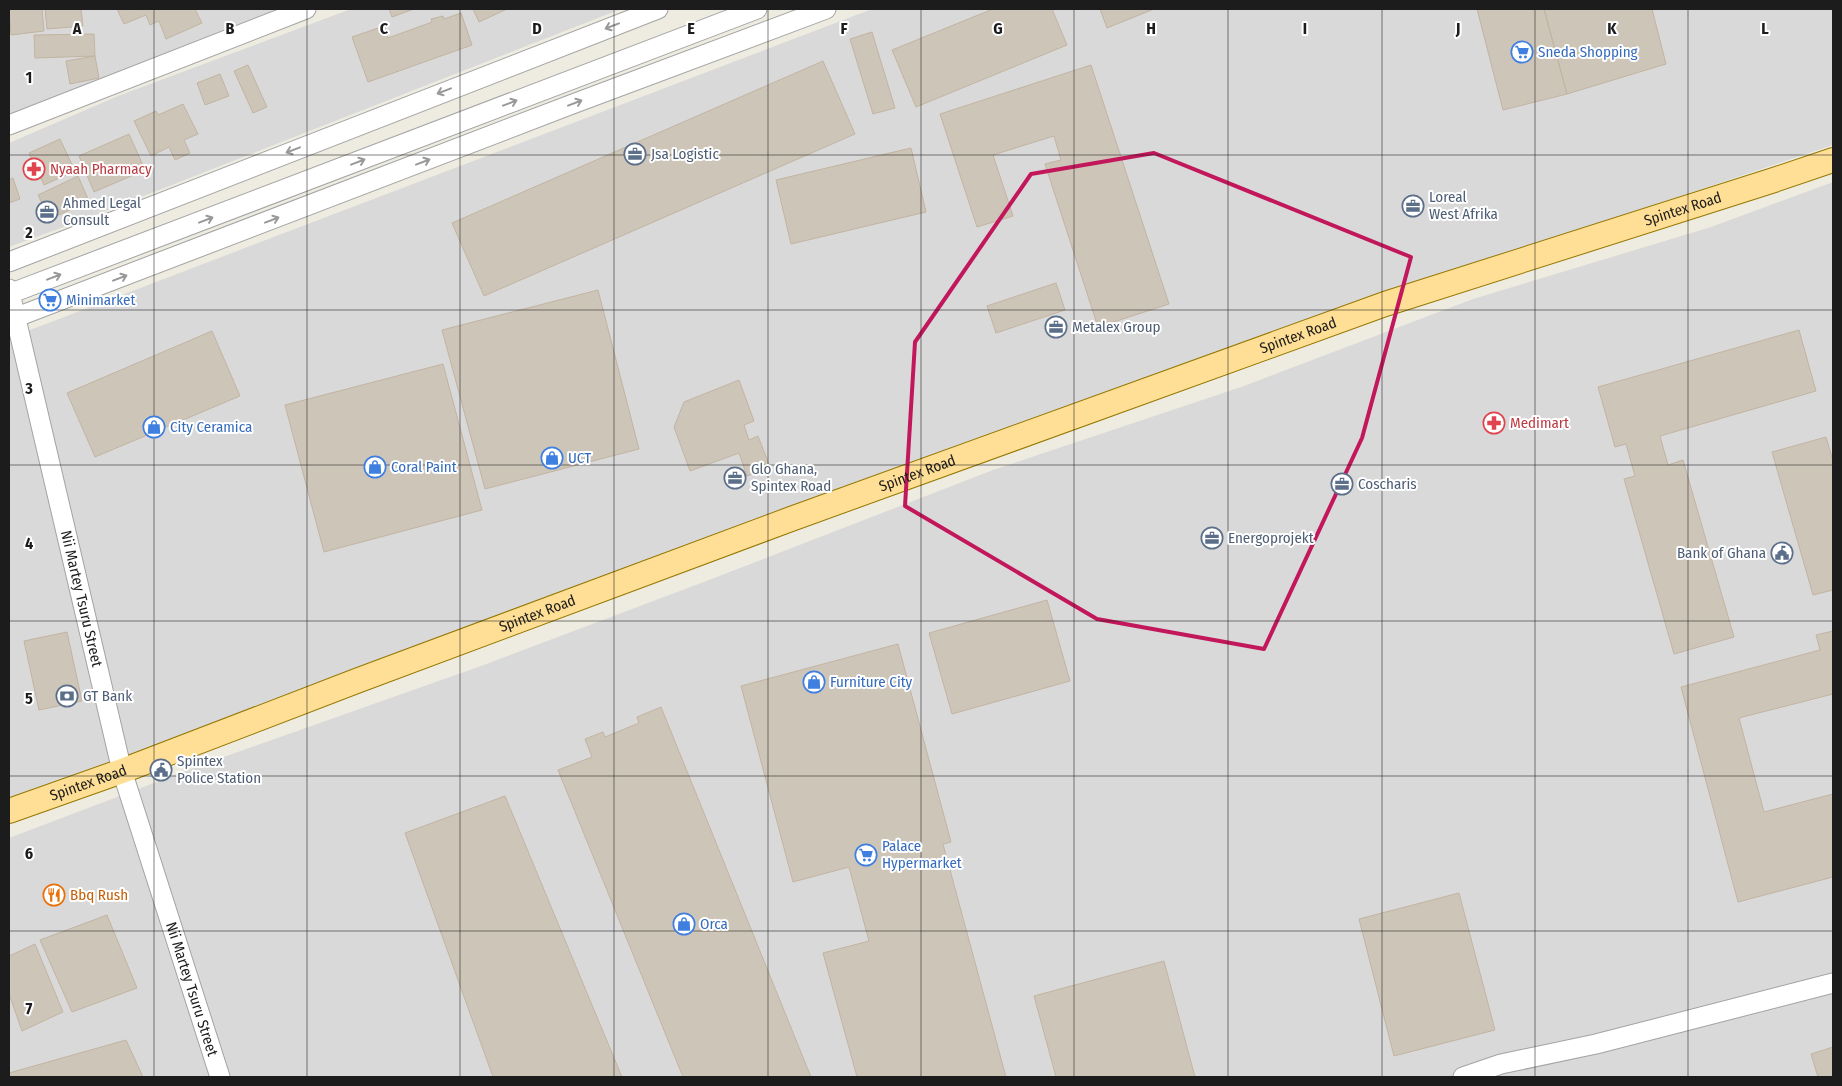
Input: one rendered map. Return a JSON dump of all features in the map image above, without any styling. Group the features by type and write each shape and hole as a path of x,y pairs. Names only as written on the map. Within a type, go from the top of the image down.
{"main road":[{"name":"Spintex Road","path":"9,811 122,771 791,519 1385,304 1833,160"}],"street":[{"path":"9,125 306,9"},
{"path":"9,262 658,9"},
{"path":"9,292 757,9"},
{"path":"12,319 826,9"},
{"name":"Nii Martey Tsuru Street","path":"9,292 12,319 122,771 220,1077"},
{"path":"1462,1077 1501,1064 1596,1044 1833,983"}],"highlighted area":[{"path":"1154,153 1411,257 1362,438 1264,649 1097,619 905,506 915,342 1031,174"}],"shaded area":[{"path":"9,9 286,9 124,73 9,114"},
{"path":"351,9 621,9 80,221 9,247 9,143 118,96"},
{"path":"872,9 1833,9 1833,145 1534,245 9,805 9,338"},
{"path":"1833,182 1833,1077 9,1077 9,838 204,764 481,666 993,470 1244,386 1473,299 1711,227"}],"building":[{"path":"9,9 42,9 44,31 11,35"},
{"path":"45,9 81,9 83,26 47,29"},
{"path":"117,9 195,9 202,23 166,39 159,21 150,25 146,15 124,24"},
{"path":"389,9 414,9 392,17"},
{"path":"473,9 507,9 479,22"},
{"path":"993,9 1052,9 1067,45 916,107 892,50"},
{"path":"1100,9 1154,9 1107,28"},
{"name":"Sneda Shopping","path":"1477,9 1544,9 1567,94 1503,110"},
{"path":"1544,9 1652,9 1666,64 1567,94"},
{"path":"461,13 472,45 368,82 352,37 384,26 388,38 432,22 431,19 443,16 444,19"},
{"path":"872,32 895,108 873,114 850,39"},
{"path":"94,34 95,56 35,58 34,35"},
{"path":"95,56 99,78 70,84 66,61"},
{"path":"823,61 855,134 484,296 452,223"},
{"path":"248,65 267,107 253,113 234,71"},
{"path":"1091,65 1169,304 1098,327 1045,164 1061,160 1054,136 993,155 1013,216 977,227 940,114"},
{"path":"220,74 229,96 205,105 197,83"},
{"path":"183,104 198,134 184,140 190,153 175,160 169,147 151,156 134,121 156,111 158,115"},
{"path":"129,134 145,170 94,192 79,156"},
{"path":"60,139 75,171 44,185 29,153"},
{"path":"911,148 926,212 791,244 776,180"},
{"path":"78,176 89,201 50,219 38,195"},
{"path":"13,178 20,199 9,203 9,180"},
{"path":"1056,283 1065,310 996,333 987,306"},
{"path":"598,290 639,449 485,489 442,330"},
{"path":"1799,330 1816,391 1660,436 1668,465 1683,460 1734,637 1674,654 1624,479 1635,476 1626,444 1615,447 1598,387"},
{"path":"212,331 240,396 95,457 67,393"},
{"path":"443,364 482,510 324,552 285,405"},
{"path":"739,380 754,421 744,425 749,440 758,436 770,467 747,476 739,453 690,471 674,427 684,402"},
{"path":"1826,437 1833,461 1833,590 1813,595 1772,452"},
{"path":"1047,600 1070,681 952,714 929,633"},
{"path":"1833,631 1833,694 1739,718 1764,812 1833,794 1833,877 1738,902 1681,687 1820,650 1816,635"},
{"path":"67,632 82,701 39,710 24,641"},
{"name":"Palace Hypermarket","path":"898,644 951,842 943,844 1006,1077 857,1077 823,953 869,941 849,867 793,882 741,686"},
{"name":"Orca","path":"661,707 811,1077 683,1077 558,770 592,757 585,739 603,732 605,737 639,723 637,717"},
{"path":"505,796 622,1077 493,1077 405,833"},
{"path":"1459,893 1495,1030 1394,1056 1359,919"},
{"path":"107,915 137,988 72,1012 40,940"},
{"path":"35,944 63,1012 22,1031 9,994 9,956"},
{"path":"1164,961 1195,1077 1056,1077 1034,996"},
{"path":"126,1040 143,1077 9,1077 9,1073"},
{"path":"1833,1047 1833,1077 1818,1077 1811,1054"}],"place":[{"name":"Sneda Shopping","path":"1522,52"},
{"name":"Jsa Logistic","path":"635,154"},
{"name":"Nyaah Pharmacy","path":"34,169"},
{"name":"Loreal West Afrika","path":"1413,206"},
{"name":"Ahmed Legal Consult","path":"47,212"},
{"name":"Minimarket","path":"50,300"},
{"name":"Metalex Group","path":"1056,327"},
{"name":"Medimart","path":"1494,423"},
{"name":"City Ceramica","path":"154,427"},
{"name":"UCT","path":"552,458"},
{"name":"Coral Paint","path":"375,467"},
{"name":"Glo Ghana, Spintex Road","path":"735,478"},
{"name":"Coscharis","path":"1342,484"},
{"name":"Energoprojekt","path":"1212,538"},
{"name":"Bank of Ghana","path":"1782,553"},
{"name":"Furniture City","path":"814,682"},
{"name":"GT Bank","path":"67,696"},
{"name":"Spintex Police Station","path":"161,770"},
{"name":"Palace Hypermarket","path":"866,855"},
{"name":"Bbq Rush","path":"54,895"},
{"name":"Orca","path":"684,924"}]}
